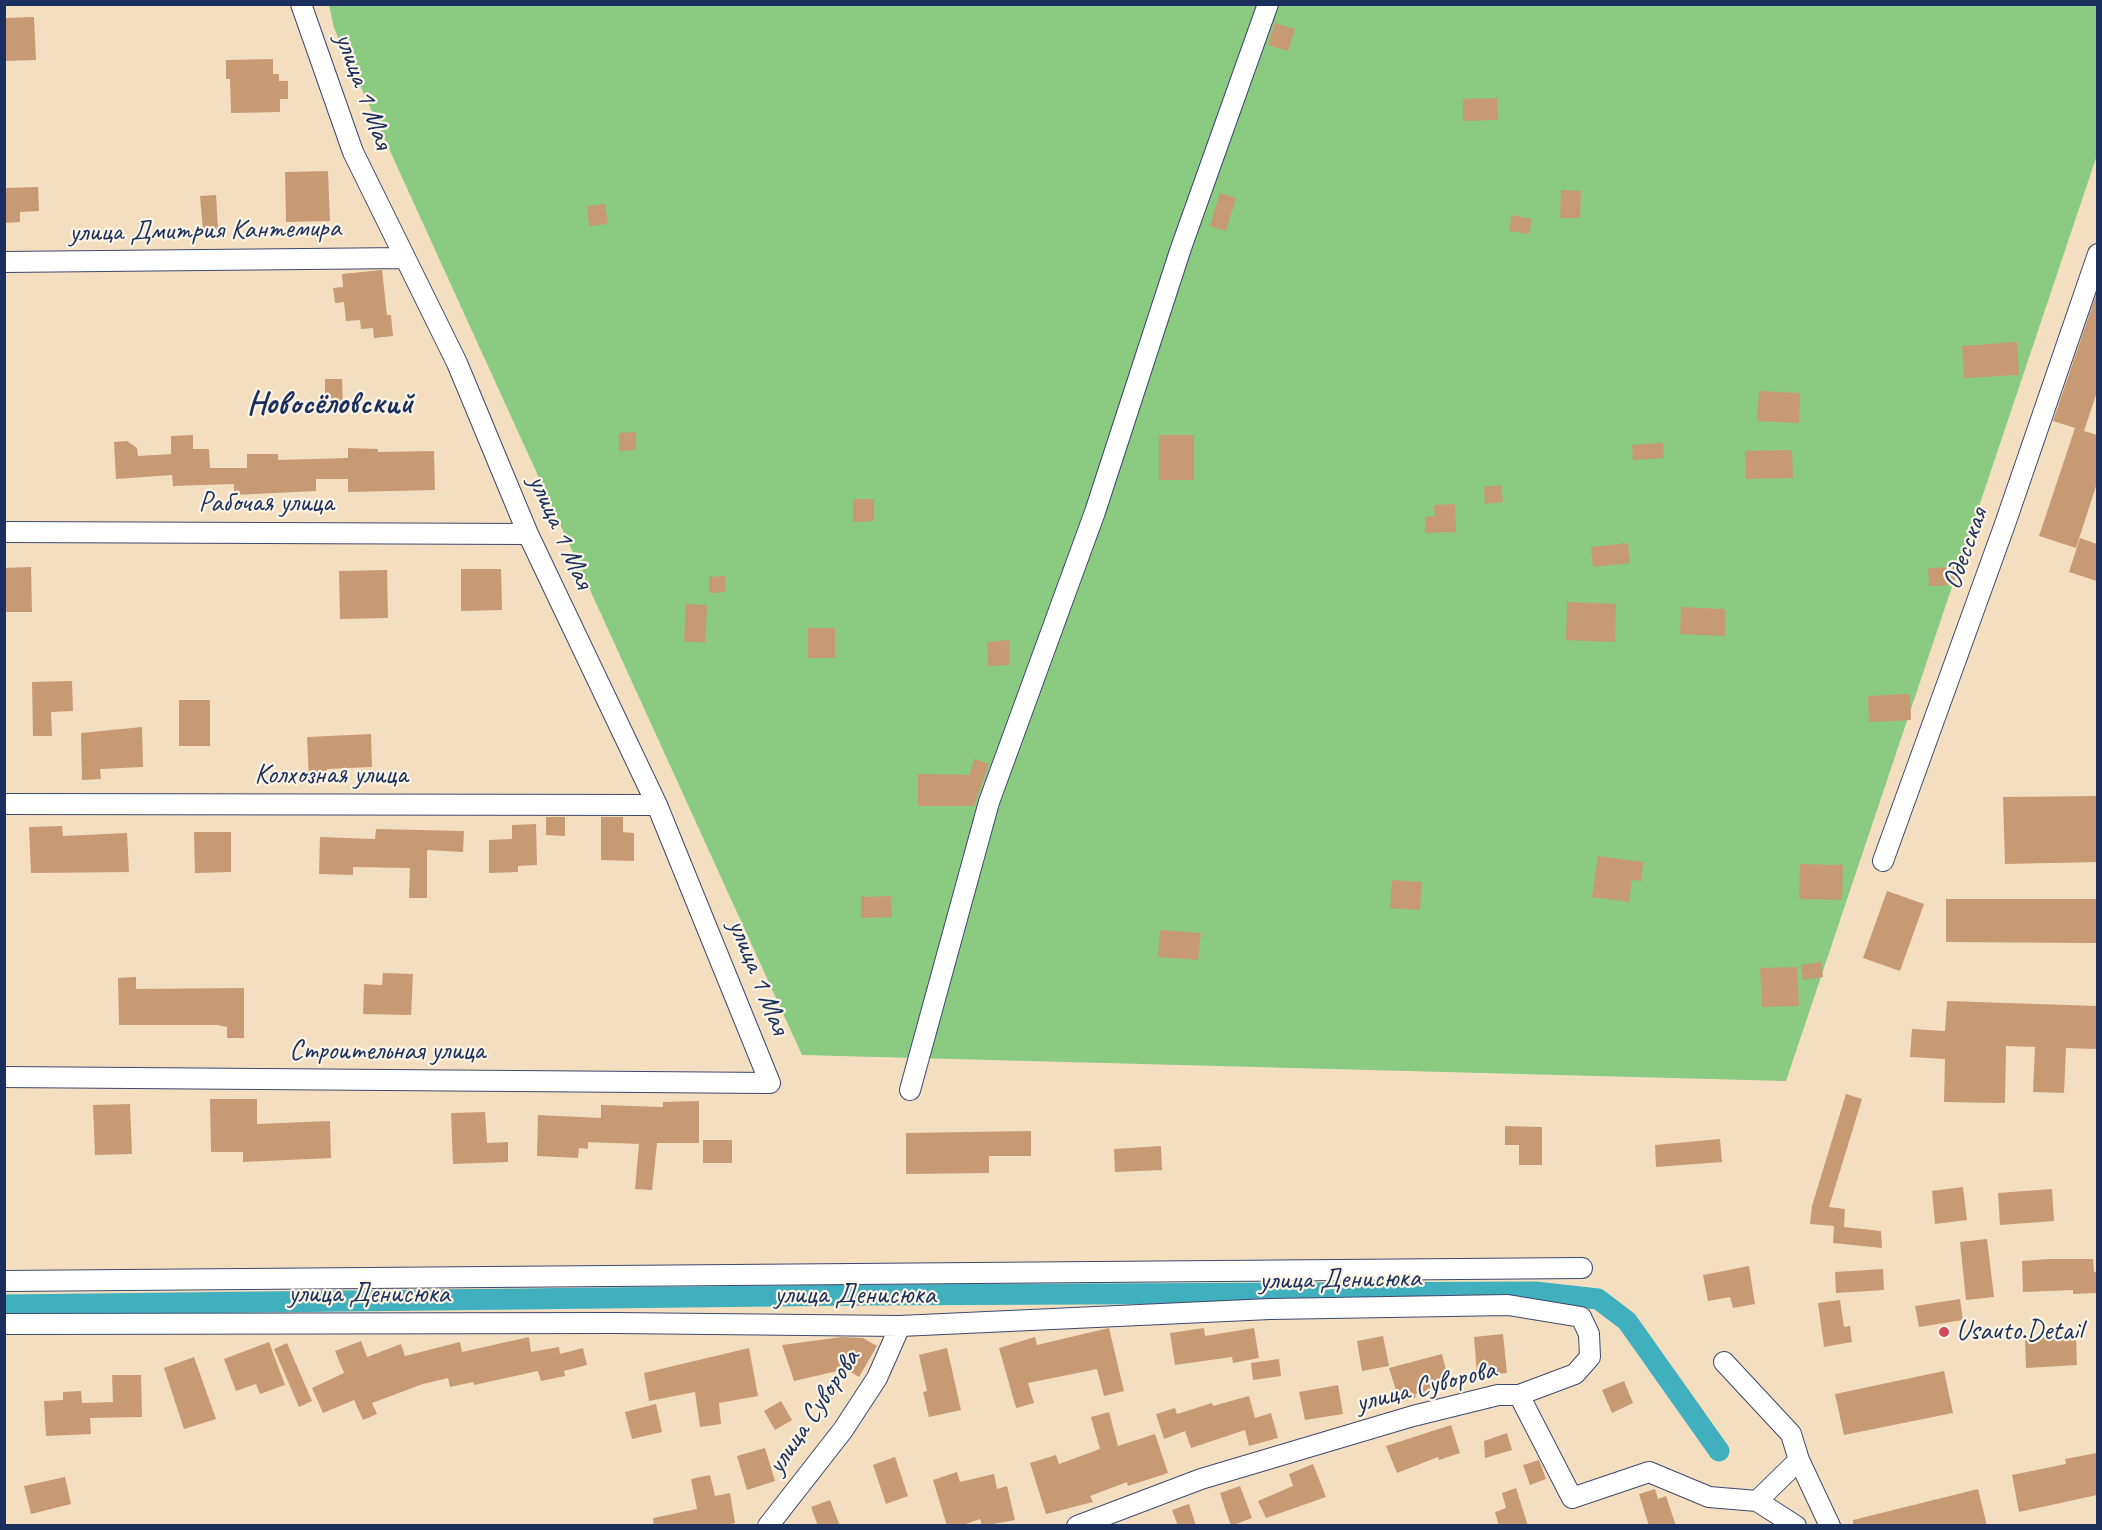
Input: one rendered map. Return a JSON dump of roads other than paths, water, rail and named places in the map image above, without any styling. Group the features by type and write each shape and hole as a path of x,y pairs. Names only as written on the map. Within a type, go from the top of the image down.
{"street":[{"name":"улица 1 Мая","path":"301,4 353,152 457,363 528,534 657,805 770,1083"},
{"path":"910,1090 989,802 1095,512 1181,248 1268,4"},
{"name":"Одесская","path":"1883,861 2005,524 2097,254"},
{"name":"улица Дмитрия Кантемира","path":"4,262 405,258"},
{"name":"Рабочая улица","path":"4,531 528,534"},
{"name":"Колхозная улица","path":"4,804 657,805"},
{"name":"Строительная улица","path":"4,1077 770,1083"},
{"path":"4,1281 1582,1268"},
{"name":"улица Денисюка","path":"4,1324 616,1323 900,1326 1270,1309 1508,1305 1581,1317 1589,1334 1590,1357 1575,1374 1519,1395"},
{"name":"улица Суворова","path":"768,1526 843,1430 871,1387 900,1326"},
{"path":"1724,1362 1791,1434 1799,1460 1830,1526"},
{"name":"улица Суворова","path":"1077,1526 1201,1479 1402,1419 1498,1395 1519,1395 1572,1498 1649,1472 1709,1497 1757,1501 1796,1526"},
{"path":"1757,1501 1799,1460"}],"waterway":[{"path":"4,1305 860,1295 1535,1292 1598,1299 1627,1321 1719,1451"}],"place":[{"name":"Usauto.Detail","path":"1944,1332"}],"district":[{"name":"Новосёловский","path":"330,405"}]}
